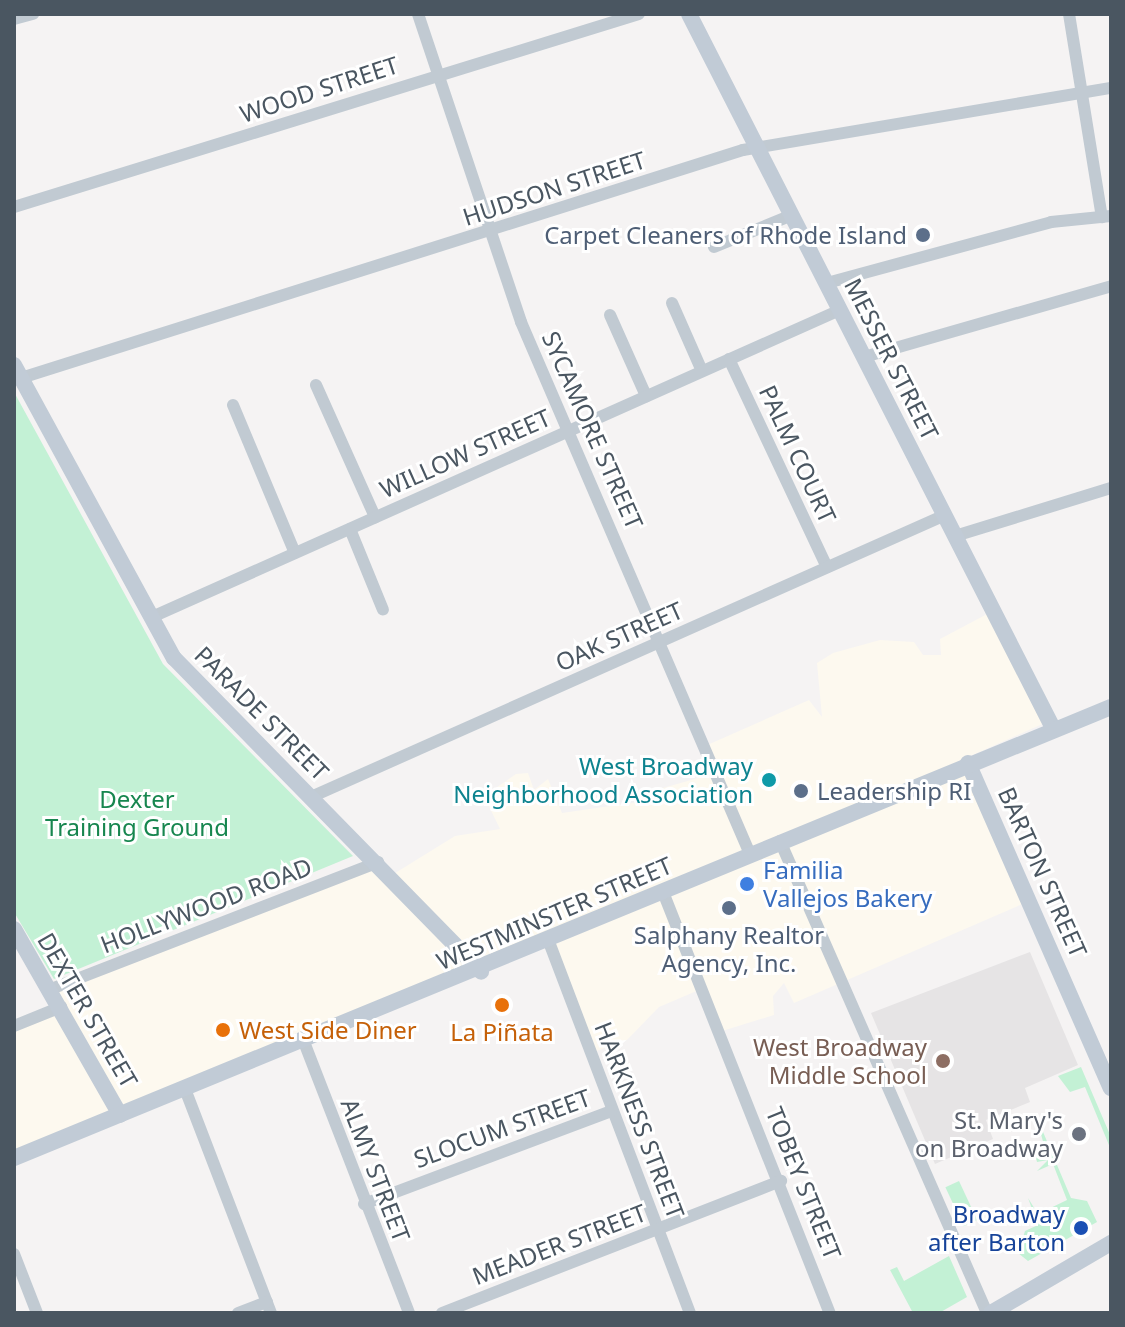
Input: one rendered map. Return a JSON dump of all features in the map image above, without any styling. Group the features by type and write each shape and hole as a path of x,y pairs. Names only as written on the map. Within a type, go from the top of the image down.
{"street":[{"path":"14,19 33,14"},
{"name":"SYCAMORE STREET","path":"418,14 491,232 569,430 750,854"},
{"name":"WOOD STREET","path":"14,207 639,14"},
{"name":"MESSER STREET","path":"689,14 1052,726"},
{"path":"827,283 1051,222 1107,217 1069,14"},
{"name":"HUDSON STREET","path":"18,371 491,232 757,146 1111,88"},
{"path":"714,247 792,215"},
{"path":"864,357 1111,286"},
{"path":"672,303 702,371"},
{"name":"WILLOW STREET","path":"152,617 840,310"},
{"path":"610,315 646,396"},
{"name":"PALM COURT","path":"729,359 827,567"},
{"name":"PARADE STREET","path":"18,371 174,658 378,862 481,972"},
{"path":"316,385 375,517"},
{"path":"233,405 295,553"},
{"path":"955,536 1111,488"},
{"name":"OAK STREET","path":"311,797 945,515"},
{"path":"350,529 383,610"},
{"name":"WESTMINSTER STREET","path":"14,1158 481,972 1052,726 1111,707"},
{"name":"BARTON STREET","path":"968,763 1111,1088"},
{"path":"780,841 989,1313 1111,1243"},
{"name":"HOLLYWOOD ROAD","path":"51,989 378,862"},
{"name":"TOBEY STREET","path":"663,892 781,1181 830,1313"},
{"name":"DEXTER STREET","path":"14,929 51,989 120,1115"},
{"name":"HARKNESS STREET","path":"549,942 690,1313"},
{"path":"14,1026 61,1007"},
{"name":"ALMY STREET","path":"304,1042 364,1204 409,1313"},
{"path":"185,1089 269,1308 238,1313"},
{"name":"SLOCUM STREET","path":"364,1204 611,1111"},
{"name":"MEADER STREET","path":"442,1313 781,1181"},
{"path":"14,1254 37,1313"}],"shaded area":[{"path":"991,612 1047,722 968,757 1027,902 794,1003 784,983 773,996 774,1015 719,1032 699,990 659,1007 627,1040 591,1053 548,943 14,1160 14,1021 52,1006 47,984 372,859 392,875 455,836 500,829 484,796 516,774 528,773 534,790 548,779 562,813 645,801 656,790 712,774 705,746 809,700 822,717 817,663 833,653 880,640 914,642 923,655 941,655 940,639"},
{"name":"West Broadway Middle School","path":"1030,952 1078,1065 1025,1088 1030,1102 986,1120 993,1139 935,1164 871,1013"}],"green space":[{"name":"Dexter Training Ground","path":"14,392 163,664 353,856 54,979 14,912"},
{"path":"1081,1067 1111,1137 1111,1150 1085,1087 1070,1092 1058,1076"},
{"path":"1035,1113 1071,1198 1087,1201 1097,1222 1028,1261 1018,1253 1025,1231 1038,1225 1028,1198 1038,1214 1067,1200 1053,1164 1037,1171 1048,1160 1037,1162 1035,1154 1044,1145"},
{"path":"959,1181 977,1220 964,1226 945,1187"},
{"path":"949,1256 967,1297 939,1313 913,1313 890,1270 897,1267 904,1281"}],"place":[{"name":"Carpet Cleaners of Rhode Island","path":"923,235"},
{"name":"West Broadway Neighborhood Association","path":"769,780"},
{"name":"Leadership RI","path":"801,791"},
{"name":"Familia Vallejos Bakery","path":"747,884"},
{"name":"Salphany Realtor Agency, Inc.","path":"729,908"},
{"name":"La Piñata","path":"502,1005"},
{"name":"West Side Diner","path":"223,1030"},
{"name":"West Broadway Middle School","path":"943,1061"},
{"name":"St. Mary's on Broadway","path":"1079,1134"},
{"name":"Broadway after Barton","path":"1081,1228"}]}
